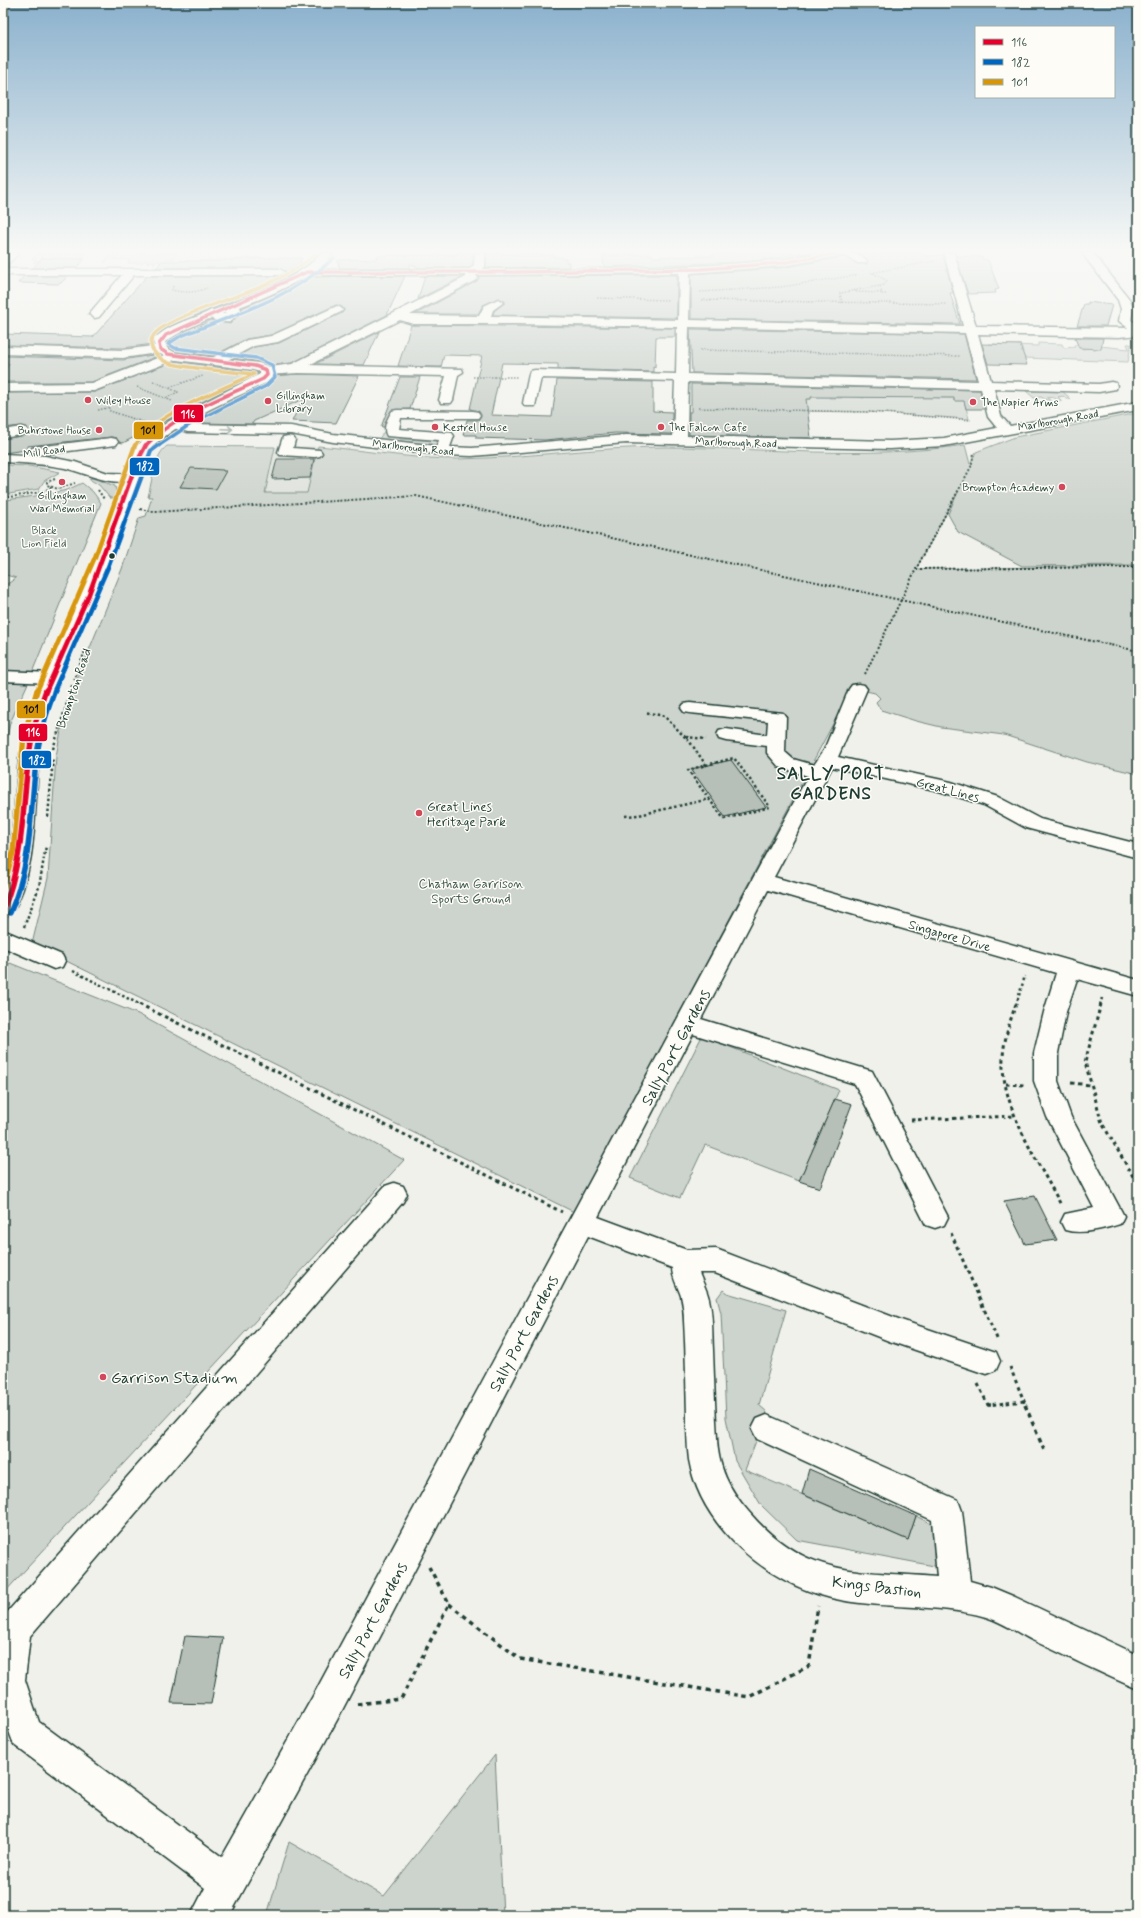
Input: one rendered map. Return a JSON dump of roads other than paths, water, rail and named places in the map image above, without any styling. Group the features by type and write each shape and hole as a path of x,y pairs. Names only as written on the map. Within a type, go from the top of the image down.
{"street":[{"path":"160,343 160,349"},
{"path":"216,361 254,343"},
{"path":"287,369 296,367 346,343"},
{"path":"680,440 683,343"},
{"path":"974,343 996,418 1007,430"},
{"path":"3,350 123,354 160,349 163,352 173,356 255,366 267,371 287,369 454,372 446,400"},
{"path":"3,388 94,387 173,356"},
{"name":"Brompton Road","path":"3,910 16,872 22,837 32,737 52,678 97,575 144,446 152,430 174,424 263,379 267,371"},
{"path":"530,403 535,374 1099,388 1111,386"},
{"name":"Marlborough Road","path":"174,424 191,433 264,427 333,438 442,451 472,452 626,439 861,446 916,445 944,442 1138,406"},
{"path":"442,451 447,436 392,433 393,420 397,414 473,415"},
{"name":"Marlborough Road","path":"152,430 288,440 333,438"},
{"path":"3,434 22,432"},
{"path":"288,440 285,452 315,453"},
{"name":"Mill Road","path":"7,458 22,453 77,448 111,442"},
{"name":"Mill Road","path":"61,470 77,448"},
{"name":"Mill Road","path":"7,458 37,459 61,470 107,477 132,478"},
{"path":"3,676 52,678"},
{"name":"Sally Port Gardens","path":"210,1915 325,1708 687,1024 826,761 858,689"},
{"path":"690,708 775,716 778,718 775,742 726,734"},
{"name":"Great Lines","path":"775,742 776,754 784,761 826,761 944,786 991,801 1033,824 1064,837 1138,851"},
{"name":"Singapore Drive","path":"762,881 1138,988"},
{"path":"10,940 54,961"},
{"path":"1069,968 1055,1012 1046,1053 1046,1082 1059,1117 1111,1216 1074,1222"},
{"path":"687,1024 864,1077 934,1217"},
{"path":"228,1883 26,1733 8,1680 14,1629 394,1194"},
{"path":"582,1222 686,1262 716,1261 899,1332 998,1355"},
{"name":"Kings Bastion","path":"686,1262 684,1271 695,1298 698,1321 705,1463 713,1486 727,1509 747,1532 760,1544 792,1568 822,1580 855,1586 955,1595 984,1600 1110,1661 1138,1672"},
{"path":"767,1429 947,1511 955,1595"}],"place":[{"name":"Wiley House","path":"88,400"},
{"name":"Gillingham Library","path":"268,401"},
{"name":"The Napier Arms","path":"973,402"},
{"name":"Kestrel House","path":"435,427"},
{"name":"The Falcon Cafe","path":"661,427"},
{"name":"Buhrstone House","path":"99,430"},
{"name":"Gillingham War Memorial","path":"62,482"},
{"name":"Brompton Academy","path":"1062,487"},
{"name":"Great Lines Heritage Park","path":"419,813"},
{"name":"Garrison Stadium","path":"103,1377"}],"district":[{"name":"SALLY PORT GARDENS","path":"831,783"}],"park label":[{"name":"Black Lion Field","path":"44,536"},
{"name":"Chatham Garrison Sports Ground","path":"471,890"}]}
